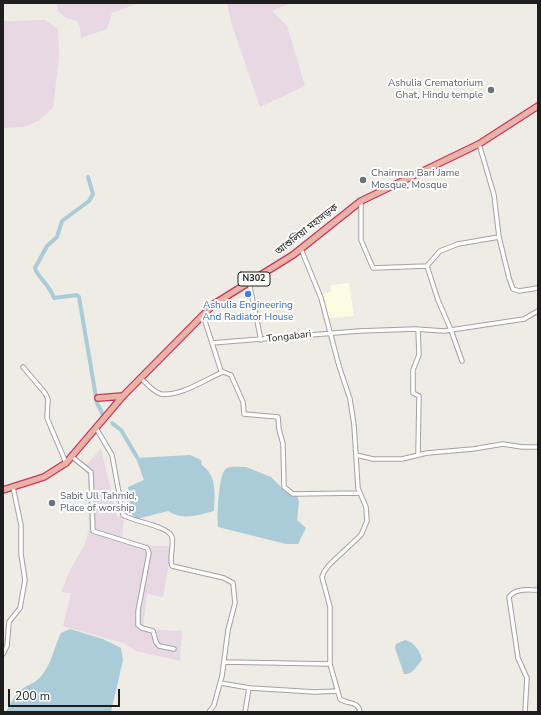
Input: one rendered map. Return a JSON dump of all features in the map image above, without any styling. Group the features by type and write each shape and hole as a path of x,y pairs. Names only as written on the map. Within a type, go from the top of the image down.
{"highway":[{"name":"আশুলিয়া মহাসড়ক","path":"3,490 44,477 66,463 123,396 214,304 300,249 361,201 479,144 538,106"},
{"path":"98,398 123,396"}],"street":[{"path":"479,144 494,195 499,237 513,289 519,290 538,288"},
{"path":"361,201 361,240 373,268 427,266 440,251 458,244 499,237"},
{"path":"300,249 319,292 350,399 354,425 359,493 366,507 367,522 361,535 329,565 322,577 330,607 330,664 340,699 356,704 359,707 360,712"},
{"path":"427,266 438,300 462,361"},
{"name":"Tongabari","path":"249,282 261,340 330,333 418,329 444,331 524,319 538,311"},
{"path":"203,315 221,371 231,375 243,402 245,415 276,415 278,417 279,429 283,444 284,487 293,494 359,493"},
{"path":"418,329 419,355 413,370 413,393 419,396 418,455"},
{"path":"212,344 240,340 261,340"},
{"path":"23,367 48,399 47,418 66,463"},
{"path":"141,378 148,386 160,394 193,386 204,382 210,377 224,372"},
{"path":"96,428 112,455 123,515 135,521 158,527 169,532 172,543 172,566 224,578 233,583 235,603 228,630 220,683 214,705 209,712"},
{"path":"356,455 373,459 396,459 410,458 440,451 473,449 503,444 522,447 538,447"},
{"path":"72,456 91,472 93,531 147,548 149,553 138,611 138,624 142,628 153,631 158,646 174,648"},
{"path":"3,654 7,646 9,622 20,608 25,580 21,525 13,487"},
{"path":"525,712 527,678 518,658 509,597 513,592 521,590 538,590"},
{"path":"224,662 330,664"},
{"path":"220,683 249,688 315,692 338,691"},
{"path":"245,712 249,688"}],"shaded area":[{"path":"56,3 139,3 112,13 107,29 81,38 80,27 77,21 66,18 58,11"},
{"path":"227,3 291,3 272,11 287,26 305,86 260,107 232,25"},
{"path":"45,20 58,29 59,58 53,108 38,121 24,127 3,128 3,21"},
{"path":"349,283 354,316 328,318 323,293 331,292 330,285"},
{"path":"101,448 117,516 124,518 122,538 153,546 172,546 163,597 147,594 143,629 182,631 180,661 136,651 123,643 63,626 71,593 61,592 71,568 84,546 89,530 88,475 83,469"}],"water":[{"path":"190,455 201,460 202,465 207,469 213,480 215,498 214,511 191,516 179,516 168,511 137,519 130,513 128,487 144,480 136,458"},
{"path":"229,467 246,467 271,477 285,491 297,496 299,502 297,520 306,528 298,544 286,544 218,527 219,495 224,471"},
{"path":"70,629 103,639 121,648 123,660 111,712 6,712 19,691 40,678 48,665 61,633"},
{"path":"405,640 416,648 422,660 412,672 407,674 404,674 395,648 396,644"}],"waterway":[{"path":"88,177 93,194 89,201 62,221 57,237 47,246 35,268 54,298 77,295 79,297 97,403 103,415"},
{"path":"112,423 121,430 137,457"}],"place":[{"name":"Ashulia Crematorium Ghat, Hindu temple","path":"491,90"},
{"name":"Chairman Bari Jame Mosque, Mosque","path":"363,180"},
{"name":"Ashulia Engineering And Radiator House","path":"248,294"},
{"name":"Sabit Ull Tahmid, Place of worship","path":"52,503"}]}
